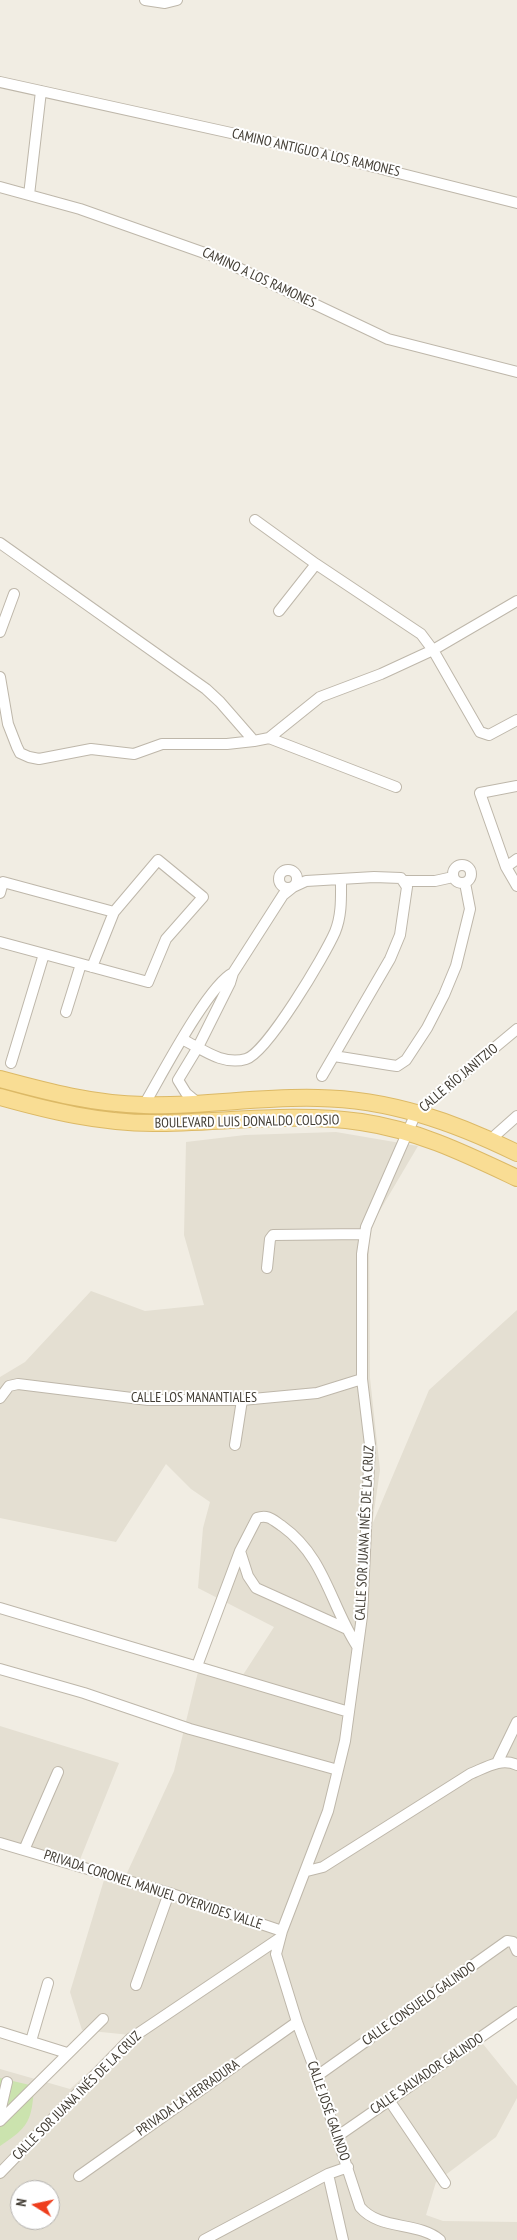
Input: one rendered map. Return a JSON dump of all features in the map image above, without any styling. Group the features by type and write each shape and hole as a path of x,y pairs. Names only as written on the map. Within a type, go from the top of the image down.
{"main road":[{"name":"BOULEVARD LUIS DONALDO COLOSIO","path":"0,1079 67,1097 105,1103 144,1105 198,1104 318,1098 377,1104 436,1118 517,1153"},
{"name":"BOULEVARD LUIS DONALDO COLOSIO","path":"0,1097 52,1111 119,1122 151,1123 331,1118 362,1122 406,1131 444,1144 517,1178"}],"street":[{"path":"145,0 165,3 177,0"},
{"name":"CAMINO ANTIGUO A LOS RAMONES","path":"0,82 299,148 517,203"},
{"path":"29,195 41,91"},
{"name":"CAMINO A LOS RAMONES","path":"0,187 80,209 214,256 267,279 388,339 517,372"},
{"path":"255,520 316,564 414,628 433,650 480,732 489,735 517,720"},
{"path":"0,543 206,689 254,741"},
{"path":"279,611 316,564"},
{"path":"0,632 14,594"},
{"path":"0,677 8,724 16,748 20,753 29,758 39,759 91,749 134,754 162,744 227,744 254,741 269,738 320,697 365,680 433,650 517,600"},
{"path":"269,738 396,787"},
{"path":"517,786 480,793 506,868 517,886"},
{"path":"506,868 517,859"},
{"path":"0,942 92,967 148,982 166,939 203,897 158,860 114,912 92,967"},
{"path":"458,866 466,866 471,874 470,880 465,883 459,883 453,877 453,871 458,866"},
{"path":"178,1080 198,1047 230,983 232,973 284,895 293,887 306,881 374,877 400,878 404,881 435,881 453,877"},
{"path":"182,1039 226,1061 236,1061 254,1056 266,1042 300,992 334,932 341,905 341,879"},
{"path":"322,1076 390,959 400,934 407,892 404,881"},
{"path":"0,892 4,882 114,912"},
{"path":"334,1056 397,1066 406,1060 427,1028 456,966 470,908 465,883"},
{"path":"11,1063 44,954"},
{"path":"66,1012 81,964"},
{"path":"144,1105 182,1039 221,980 232,973"},
{"name":"CALLE RÍO JANITZIO","path":"406,1131 416,1113 517,1029"},
{"path":"164,1071 178,1080 186,1093 198,1104"},
{"path":"490,1140 517,1116"},
{"name":"CALLE SOR JUANA INÉS DE LA CRUZ","path":"0,2173 130,2040 281,1935 306,1871 328,1811 338,1770 349,1712 362,1616 370,1445 362,1379 362,1254 364,1234 406,1131"},
{"path":"267,1268 270,1239 273,1235 364,1234"},
{"name":"CALLE LOS MANANTIALES","path":"0,1398 9,1386 18,1384 148,1400 242,1400 317,1393 362,1379"},
{"path":"235,1445 242,1400"},
{"path":"197,1666 240,1551 258,1518 262,1517 270,1518 294,1535 322,1570 347,1629 357,1646"},
{"path":"240,1551 248,1576 256,1588 347,1629"},
{"path":"0,1608 349,1712"},
{"path":"0,1669 84,1693 190,1729 338,1770"},
{"path":"497,1763 517,1722"},
{"path":"306,1871 323,1867 447,1788 497,1763 509,1762 517,1765"},
{"path":"24,1850 58,1772"},
{"name":"PRIVADA CORONEL MANUEL OYERVIDES VALLE","path":"0,1843 169,1893 281,1935"},
{"path":"136,1985 169,1893"},
{"name":"CALLE JOSÉ GALINDO","path":"281,1935 276,1954 278,1965 318,2076 358,2203 366,2213 380,2221 430,2233 440,2240"},
{"name":"CALLE CONSUELO GALINDO","path":"318,2076 507,1941 512,1940 517,1950"},
{"path":"31,2041 48,1983"},
{"name":"CALLE SALVADOR GALINDO","path":"338,2136 517,2012"},
{"path":"0,2121 103,2019"},
{"name":"PRIVADA LA HERRADURA","path":"79,2176 297,2022"},
{"path":"0,2032 67,2053"},
{"path":"0,2112 7,2082"},
{"path":"389,2100 444,2183"},
{"path":"204,2240 328,2174 348,2167"},
{"path":"328,2174 343,2240"}],"shaded area":[{"path":"336,1132 418,1146 369,1229 370,1378 380,1470 372,1525 429,1390 517,1310 517,2013 479,2039 517,2086 517,2098 496,2137 436,2182 426,2215 443,2221 517,2222 517,2240 0,2240 0,2069 70,2089 130,2035 82,2030 70,1992 104,1880 121,1886 174,1771 198,1672 241,1678 274,1627 198,1588 203,1528 210,1502 191,1489 166,1464 116,1542 0,1518 0,1377 25,1362 91,1291 145,1311 204,1305 184,1235 186,1142 245,1135"},
{"path":"0,1726 119,1763 79,1862 0,1841"}],"green space":[{"path":"0,2078 34,2086 32,2107 27,2122 23,2128 0,2146"}]}
